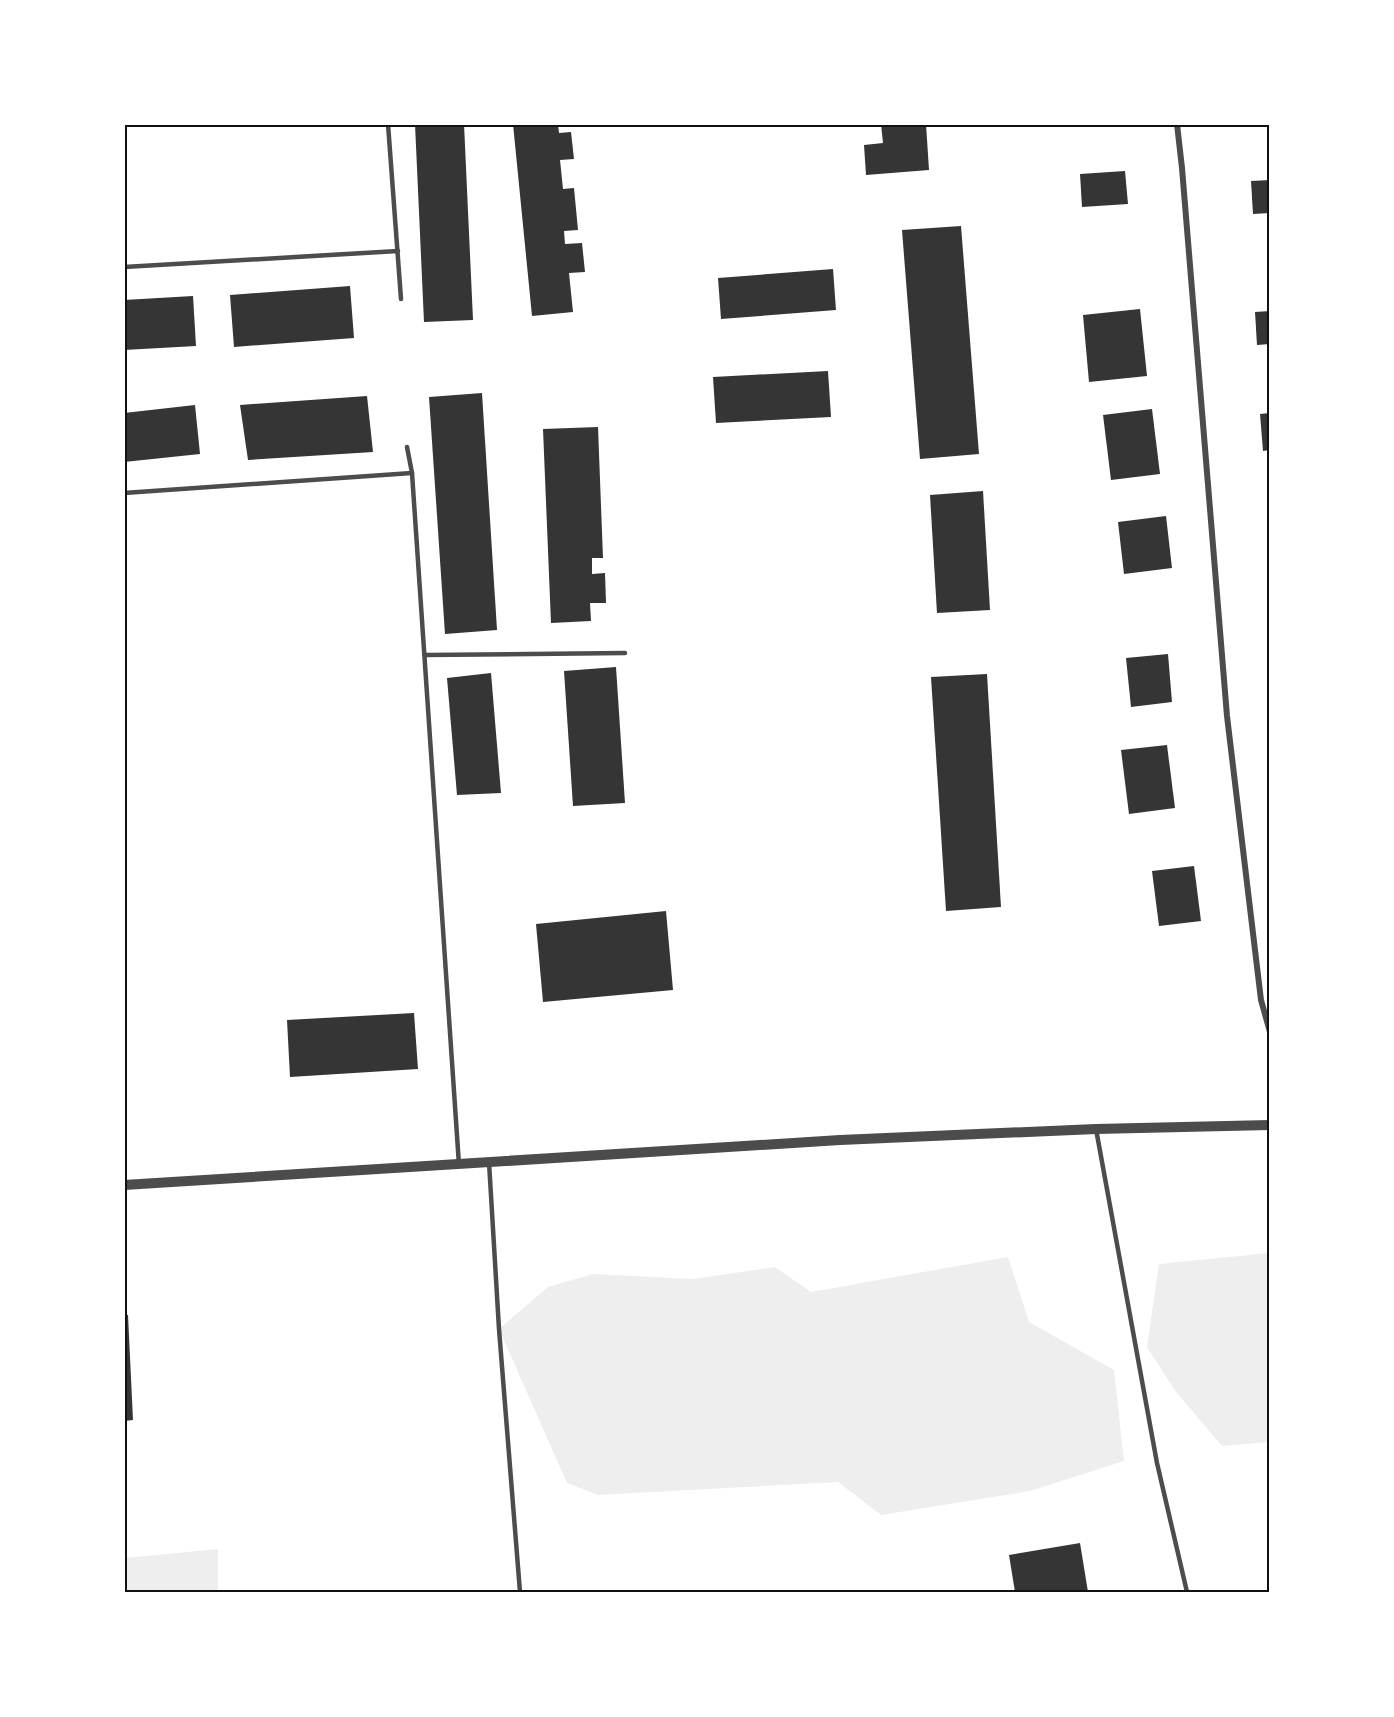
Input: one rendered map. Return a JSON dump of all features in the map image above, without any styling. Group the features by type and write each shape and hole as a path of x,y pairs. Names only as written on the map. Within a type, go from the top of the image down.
{"street":[{"path":"1177,124 1227,716 1261,1000 1269,1032"},
{"path":"124,1185 840,1140 1096,1129 1269,1125"}],"lane":[{"path":"388,124 401,299"},
{"path":"124,267 398,250"},
{"path":"408,447 412,473 425,655 459,1165"},
{"path":"124,493 412,473"},
{"path":"425,655 625,653"},
{"path":"1096,1129 1157,1463 1187,1593"},
{"path":"489,1162 499,1329 520,1593"}],"shaded area":[{"path":"1269,1253 1269,1442 1222,1446 1176,1392 1147,1347 1159,1264"},
{"path":"1008,1257 1029,1322 1114,1370 1124,1461 1030,1491 881,1515 838,1482 598,1495 567,1483 499,1329 548,1287 593,1274 693,1279 775,1267 811,1292"},
{"path":"218,1549 218,1592 125,1592 125,1558"}],"building":[{"path":"415,124 464,124 473,320 424,322"},
{"path":"513,124 558,124 559,133 571,132 574,159 560,160 563,189 574,188 578,230 564,231 565,244 582,243 585,272 569,273 573,312 532,316"},
{"path":"881,124 926,124 929,170 866,175 864,145 883,143"},
{"path":"1125,171 1128,204 1082,207 1080,174"},
{"path":"1270,180 1270,213 1253,214 1251,181"},
{"path":"961,226 979,454 920,459 902,230"},
{"path":"833,269 836,310 721,319 718,278"},
{"path":"350,286 354,338 234,347 230,295"},
{"path":"193,296 196,346 124,350 124,300"},
{"path":"1140,309 1147,376 1089,382 1083,315"},
{"path":"1270,311 1270,344 1257,345 1255,312"},
{"path":"828,371 831,417 716,423 713,377"},
{"path":"482,393 497,630 445,634 429,397"},
{"path":"367,396 373,452 248,460 240,405"},
{"path":"195,405 200,454 124,462 124,413"},
{"path":"1152,409 1160,474 1111,480 1103,415"},
{"path":"1270,413 1270,450 1263,451 1260,414"},
{"path":"598,427 603,558 592,558 592,574 605,573 606,603 590,603 591,621 551,623 543,429"},
{"path":"983,491 990,610 937,613 930,495"},
{"path":"1166,516 1172,568 1124,574 1118,522"},
{"path":"1168,654 1172,702 1131,707 1126,658"},
{"path":"616,667 625,803 573,806 564,671"},
{"path":"491,673 501,793 457,795 447,678"},
{"path":"987,674 1001,907 946,911 931,677"},
{"path":"1167,745 1175,808 1129,814 1121,750"},
{"path":"1194,866 1201,921 1159,926 1152,871"},
{"path":"666,911 673,990 543,1002 536,924"},
{"path":"414,1013 418,1069 290,1077 287,1020"},
{"path":"124,1315 128,1315 133,1420 124,1421"},
{"path":"1080,1543 1088,1592 1015,1592 1009,1555"}]}
